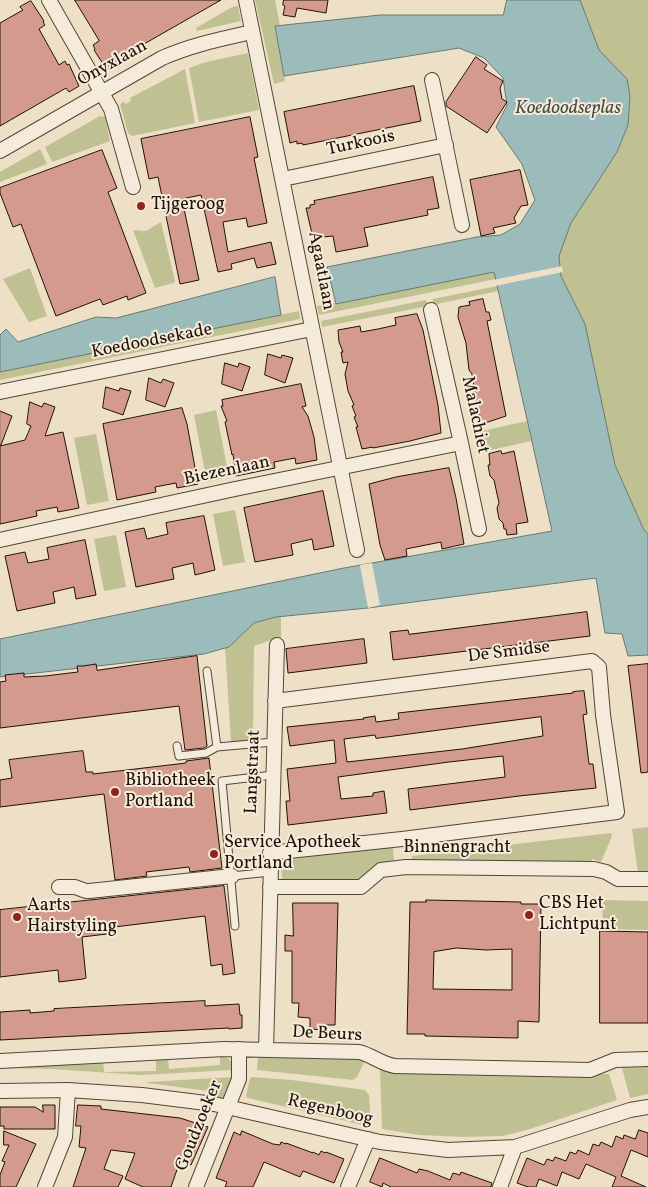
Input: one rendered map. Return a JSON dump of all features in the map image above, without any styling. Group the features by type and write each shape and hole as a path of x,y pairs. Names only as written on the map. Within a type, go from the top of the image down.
{"street":[{"path":"49,0 111,110 134,186"},
{"name":"Agaatlaan","path":"246,0 342,468 357,550"},
{"name":"Onyxlaan","path":"0,151 162,58 182,49 252,32"},
{"path":"432,80 462,225"},
{"name":"Turkoois","path":"283,179 446,145"},
{"name":"Malachiet","path":"431,310 479,529"},
{"name":"Koedoodsekade","path":"0,392 312,329"},
{"name":"Biezenlaan","path":"0,540 235,489 461,443"},
{"name":"Langstraat","path":"266,1050 277,645"},
{"name":"De Smidse","path":"275,701 384,686 595,662 599,667 603,715 617,812"},
{"name":"Binnengracht","path":"270,853 412,838 617,812"},
{"name":"Binnengracht","path":"270,887 361,887 382,870 406,867 594,869 606,872 618,879 648,879"},
{"path":"59,887 88,891 232,876"},
{"name":"Goudzoeker","path":"196,1187 239,1079 239,1050"},
{"name":"De Beurs","path":"0,1061 266,1050 359,1052 384,1064 404,1066 590,1070 615,1060 648,1059"},
{"path":"45,1187 65,1137 68,1090"},
{"name":"Regenboog","path":"0,1091 68,1090 142,1094 228,1107 368,1139 434,1149 516,1148 630,1110 648,1107"},
{"path":"348,1187 368,1139"},
{"path":"500,1187 516,1148"}],"lane":[{"path":"207,671 217,747"},
{"path":"177,746 179,756 206,753 217,747 274,742"},
{"path":"236,926 222,782 273,775"},
{"path":"232,876 270,872"}],"green space":[{"path":"255,0 275,0 280,26 275,27 285,81 274,84"},
{"path":"580,0 648,0 648,534 644,530 615,465 585,324 561,276 559,256 571,223 617,152 628,125 627,79 599,50"},
{"path":"238,6 241,21 197,31 196,28 232,7"},
{"path":"248,53 259,110 199,122 189,68 206,62"},
{"path":"185,69 195,123 132,136 128,133 120,104 128,99 124,102 126,104 131,101 130,98"},
{"path":"100,116 105,117 110,141 52,162 45,147"},
{"path":"40,149 47,164 0,182 0,172"},
{"path":"161,222 175,281 174,283 155,288 133,230 146,231"},
{"path":"30,268 47,316 29,322 3,279"},
{"path":"494,272 496,279 319,315 317,306"},
{"path":"497,286 498,291 432,305 433,299"},
{"path":"426,300 428,306 322,327 321,321"},
{"path":"299,311 300,319 0,380 0,372"},
{"path":"216,410 229,477 207,482 194,415"},
{"path":"527,421 531,441 478,453 473,433"},
{"path":"96,434 109,501 87,505 74,438"},
{"path":"235,510 245,562 223,566 213,514"},
{"path":"116,535 126,587 104,591 94,539"},
{"path":"281,616 281,639 274,639 254,646 253,739 231,742 225,647 229,647 254,623"},
{"path":"648,827 648,874 638,874 632,829"},
{"path":"611,833 612,836 601,862 592,859 591,863 413,864 412,856"},
{"path":"393,847 394,863 360,884 283,884 280,860"},
{"path":"603,900 648,901 648,930 602,929"},
{"path":"220,1056 228,1058 233,1065 232,1070 142,1075 51,1069 0,1068 103,1061 104,1072 156,1071 156,1058 168,1058 169,1069 220,1065"},
{"path":"258,1056 357,1057 364,1060 364,1062 357,1077 353,1080 257,1070"},
{"path":"621,1064 648,1064 648,1094 630,1098"},
{"path":"380,1068 386,1072 609,1074 617,1100 503,1136 419,1135 382,1129"},
{"path":"233,1077 225,1100 213,1098 209,1091 147,1083 148,1082"},
{"path":"250,1078 292,1080 365,1090 369,1095 371,1127 248,1098 246,1096"}],"water":[{"name":"Koedoodseplas","path":"507,0 580,0 599,50 627,79 630,96 628,125 617,152 571,223 559,256 561,276 585,324 615,465 644,530 648,534 648,655 628,656 622,634 605,633 596,578 368,608 276,617 254,623 229,647 204,654 0,677 0,639 344,568 552,531 494,272 336,304 327,267 477,237 501,235 520,224 535,200 522,164 496,127 507,105 503,78 484,58 459,48 284,76 275,26 380,15 503,15"},
{"path":"275,277 281,315 0,372 0,335 6,329 18,342 96,317 116,318"}],"pier":[{"path":"562,266 563,272 495,286 493,280"},
{"path":"372,563 380,605 368,608 360,565"}],"building":[{"path":"75,0 221,0 116,60 118,64 107,70 94,50 93,45 99,41"},
{"path":"284,0 328,0 326,13 297,8 295,17 283,15"},
{"path":"31,1 44,21 45,25 39,29 59,65 65,61 67,65 69,64 79,86 69,92 66,88 0,126 0,23 23,10 20,7"},
{"path":"476,57 487,65 484,69 503,81 500,88 502,99 507,102 487,133 446,106 446,102"},
{"path":"414,86 421,121 303,145 302,143 297,144 297,141 290,143 284,112"},
{"path":"250,117 258,157 254,158 267,223 248,227 246,218 223,222 228,252 271,242 276,264 257,268 254,258 231,264 232,269 218,272 201,195 182,199 199,280 180,284 158,177 149,179 141,139"},
{"path":"102,150 117,188 108,192 146,293 128,300 127,296 103,305 100,299 56,316 21,224 13,227 0,193 0,188"},
{"path":"520,170 528,205 521,206 514,218 516,223 493,228 495,233 481,236 470,180"},
{"path":"433,177 439,208 427,210 428,215 364,228 368,246 336,252 333,236 313,238 306,208 310,208 310,205 315,204 314,201"},
{"path":"483,299 486,312 489,312 491,320 487,321 506,416 482,424 478,413 472,374 469,370 466,343 458,317 459,307 470,305 469,302"},
{"path":"417,314 423,330 438,405 441,433 410,441 362,449 354,417 356,416 352,406 354,405 348,391 345,374 348,362 343,363 341,352 343,352 339,342 338,330 360,326 361,332 378,329 396,325 395,318"},
{"path":"268,354 281,358 282,355 293,358 285,383 265,375"},
{"path":"225,363 238,367 239,363 250,367 242,391 222,384"},
{"path":"149,378 161,383 163,379 174,383 165,407 146,400"},
{"path":"301,384 306,406 302,407 308,416 314,437 317,460 296,464 295,458 274,462 275,468 236,476 225,422 227,421 221,406 223,406 222,400"},
{"path":"106,387 119,391 120,388 131,391 123,415 103,408"},
{"path":"30,402 42,407 44,403 55,407 45,436 63,432 79,508 58,512 57,507 36,511 37,516 0,524 0,446 25,440 31,426 27,424"},
{"path":"182,408 187,424 198,484 177,488 176,483 155,487 156,492 117,500 103,424"},
{"path":"0,411 12,416 1,445 0,445"},
{"path":"501,451 502,454 514,451 528,522 516,524 517,534 507,535 503,523 499,519 497,508 499,503 494,480 490,476 489,454"},
{"path":"449,468 464,544 442,549 441,542 406,549 407,556 385,560 380,545 369,484 396,477"},
{"path":"323,491 334,546 314,550 312,539 291,544 293,555 255,562 244,508"},
{"path":"204,516 215,570 195,575 193,563 172,568 174,579 136,587 125,532 144,528 147,539 168,534 166,523"},
{"path":"85,540 96,595 76,599 74,587 53,592 55,603 17,611 5,556 25,552 28,563 49,559 47,548"},
{"path":"587,612 590,636 393,660 390,632 408,630 409,634"},
{"path":"364,639 367,663 288,673 286,649"},
{"path":"197,656 207,746 204,748 185,750 179,706 0,728 0,682 6,681 5,675 24,673 24,677 45,676 78,672 77,666 96,664 97,670"},
{"path":"648,664 648,772 641,773 628,666"},
{"path":"584,691 587,714 583,715 589,764 593,764 596,788 410,810 408,789 505,777 503,756 449,762 338,777 341,799 373,796 373,793 384,791 387,813 288,825 286,801 290,801 287,769 336,763 334,740 290,746 287,727 364,719 375,716 376,722 399,719 398,713","holes":["541,717 543,736 462,749 347,762 344,739 375,735 376,738"]},
{"path":"83,751 86,772 93,772 93,774 186,763 186,761 209,758 222,868 190,872 189,867 146,872 147,876 115,880 104,794 0,807 0,780 12,778 9,760"},
{"path":"224,886 235,973 223,975 222,964 211,966 205,916 106,928 107,934 82,937 86,978 83,979 59,982 58,970 0,977 0,910"},
{"path":"426,900 541,904 539,1022 518,1021 518,1038 407,1034 410,902 426,902","holes":["457,948 512,949 512,990 433,989 434,952"]},
{"path":"293,903 338,903 335,1025 326,1025 326,1030 310,1029 310,1018 298,1017 299,1003 292,1003 292,951 285,951 285,935 293,936"},
{"path":"600,931 648,932 648,1023 600,1023"},
{"path":"205,1001 205,1006 239,1004 240,1015 242,1015 242,1028 0,1040 0,1012 30,1010 30,1013 54,1011 54,1009"},
{"path":"43,1105 55,1105 55,1129 4,1129 4,1126 0,1126 0,1107 35,1107 43,1112"},
{"path":"78,1105 101,1106 101,1109 180,1118 208,1127 191,1165 180,1161 171,1187 143,1187 125,1179 135,1153 111,1150 104,1169 123,1176 118,1187 73,1187 86,1148 79,1147 81,1126 76,1126"},
{"path":"639,1130 648,1133 648,1157 631,1150 621,1176 646,1187 612,1187 616,1177 586,1164 579,1179 562,1172 557,1186 539,1179 536,1187 528,1187 517,1183 527,1158 544,1165 547,1159 553,1161 555,1157 566,1161 570,1152 576,1154 578,1150 589,1155 593,1144 599,1146 601,1142 612,1147 616,1136 623,1139 624,1135 635,1139"},
{"path":"4,1131 36,1144 16,1187 0,1187 0,1175 5,1162 2,1161 9,1145 4,1145"},
{"path":"242,1131 273,1144 280,1145 281,1142 286,1143 319,1155 321,1151 344,1159 334,1183 303,1171 300,1177 264,1162 253,1187 225,1187 227,1182 216,1178 234,1132 240,1135"},
{"path":"380,1158 417,1173 419,1169 450,1180 453,1173 460,1175 461,1172 492,1183 491,1187 391,1187 383,1183 382,1187 370,1182"}],"place":[{"name":"Tijgeroog","path":"141,206"},
{"name":"Bibliotheek Portland","path":"115,792"},
{"name":"Service Apotheek Portland","path":"214,854"},
{"name":"CBS Het Lichtpunt","path":"529,915"},
{"name":"Aarts Hairstyling","path":"17,917"}]}
